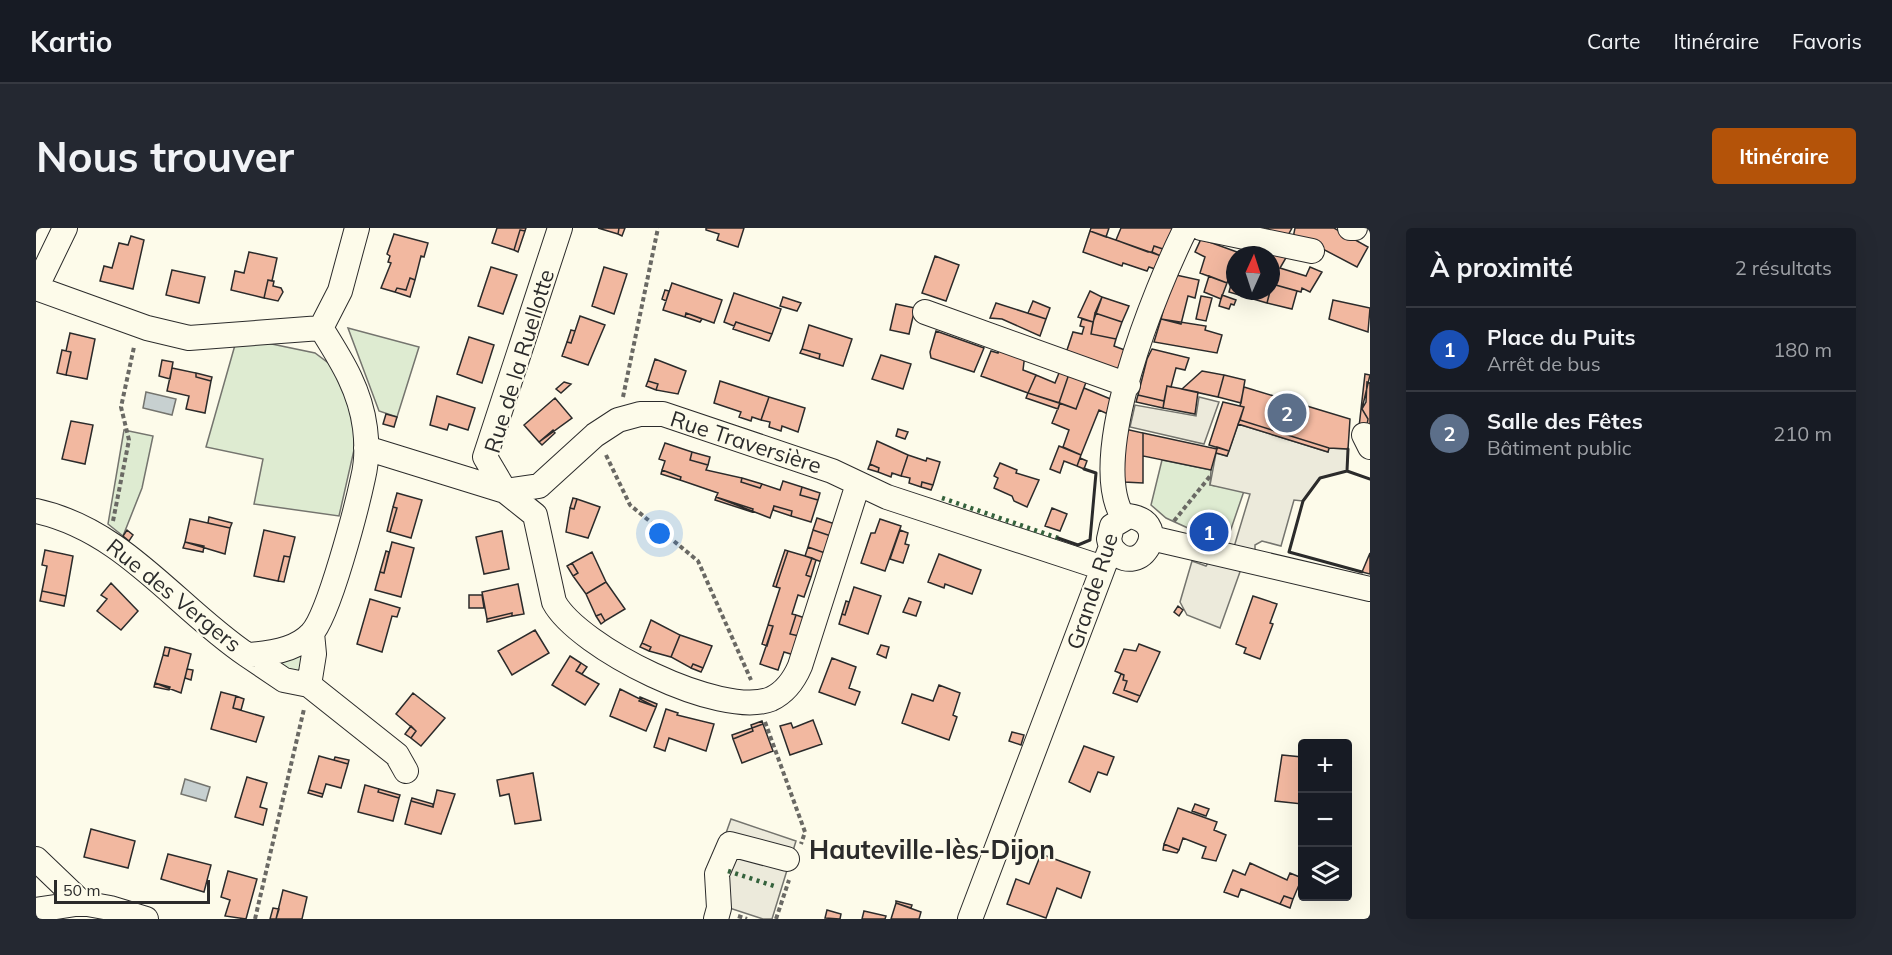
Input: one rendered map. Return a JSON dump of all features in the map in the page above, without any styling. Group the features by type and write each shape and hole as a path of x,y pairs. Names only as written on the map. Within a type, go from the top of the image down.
{"street":[{"path":"65,228 36,288 139,326 189,338 321,328"},
{"path":"321,328 340,291 357,228"},
{"name":"Rue de la Ruellotte","path":"560,228 486,457 505,491 535,515 554,602 576,630 622,659 673,683 717,697 758,702"},
{"name":"Grande Rue","path":"970,919 1107,557 1109,532 1112,526 1123,517 1114,496 1111,468 1128,385 1150,306 1186,228"},
{"path":"1201,228 1312,251"},
{"path":"1350,228 1355,228"},
{"path":"925,312 1128,385"},
{"path":"309,684 314,654 312,633 334,581 363,478 366,448 365,429 357,392 350,375 321,328"},
{"name":"Rue Traversière","path":"366,448 505,491 540,486 595,435 618,420 640,414 674,416 832,471 887,497 1107,557 1134,558 1160,540"},
{"path":"758,702 780,693 797,674 858,484"},
{"name":"Rue des Vergers","path":"36,511 64,518 109,542 247,655 284,649 312,633"},
{"path":"1123,517 1130,516 1142,520 1160,540 1370,589"},
{"path":"247,655 284,680 309,684 397,755 406,771"},
{"path":"716,919 719,908 717,874 730,844 792,863"},
{"path":"36,859 82,903"},
{"path":"36,910 82,903 110,908 146,919"}],"path":[{"path":"618,420 658,228"},
{"path":"109,542 129,440 121,407 139,326"},
{"path":"605,453 630,505 698,561 746,663 805,832 792,863 776,919"},
{"path":"1160,540 1211,475"},
{"path":"255,919 309,684"}],"green space":[{"path":"348,328 419,347 397,417 379,411"},
{"path":"267,343 315,353 331,365 354,411 354,450 339,516 254,504 263,459 206,447 235,345"},
{"path":"124,430 153,436 142,488 123,536 108,524"},
{"path":"1162,460 1211,470 1210,485 1244,491 1230,532 1207,524 1201,534 1166,518 1151,505"},
{"path":"304,654 303,671 284,671 277,659"}],"shaded area":[{"path":"146,392 176,399 172,415 143,408"},
{"path":"1199,397 1219,402 1204,444 1130,427 1135,405 1196,416"},
{"path":"1238,424 1328,452 1329,448 1348,449 1347,471 1320,478 1303,501 1294,500 1281,546 1262,541 1255,545 1255,552 1234,547 1250,494 1210,485 1216,453 1227,456"},
{"path":"1210,560 1241,569 1220,628 1187,615 1180,602 1192,561 1206,566"},
{"path":"185,779 210,787 206,801 181,794"},
{"path":"731,819 796,841 772,919 763,919 711,902 709,881"}],"building":[{"path":"497,228 526,228 525,231 520,230 514,250 492,243"},
{"path":"598,228 619,228 618,234"},
{"path":"619,228 625,228 622,236 618,234"},
{"path":"706,228 744,228 738,247 717,240 719,234 706,230"},
{"path":"1091,228 1109,228 1106,237 1090,231"},
{"path":"1121,228 1176,228 1166,250 1154,246 1152,252 1148,252 1116,240"},
{"path":"1266,228 1292,228 1286,239"},
{"path":"1295,228 1334,228 1368,247 1357,267 1302,238 1293,238"},
{"path":"520,230 525,231 518,252 514,250"},
{"path":"1090,231 1164,257 1158,270 1149,267 1147,271 1123,263 1122,266 1083,252"},
{"path":"394,234 428,243 424,257 421,256 415,280 410,278 406,290 397,288 395,292 381,288 391,263 388,262 390,256 387,254"},
{"path":"131,236 144,240 133,289 100,281 104,266 112,268 119,243 128,245"},
{"path":"1201,239 1226,248 1226,283 1200,273 1205,257 1195,252"},
{"path":"1154,246 1166,250 1163,257 1152,252"},
{"path":"249,252 277,258 272,281 268,280 264,298 231,290 235,271 244,273"},
{"path":"1280,252 1287,256 1280,268"},
{"path":"935,256 959,265 946,301 922,293"},
{"path":"491,267 517,275 503,314 478,306"},
{"path":"604,267 627,274 614,314 592,306"},
{"path":"1310,267 1322,272 1310,292 1302,288 1301,292 1280,286 1280,268 1306,276"},
{"path":"172,270 205,277 199,303 166,295"},
{"path":"1176,275 1199,280 1195,298 1188,296 1181,324 1161,319 1168,292"},
{"path":"1209,276 1226,283 1221,299 1204,292"},
{"path":"410,278 415,280 410,297 395,292 397,288 406,290"},
{"path":"268,280 274,281 273,286 281,288 283,292 278,301 264,298"},
{"path":"672,283 722,300 714,323 686,313 685,317 663,310"},
{"path":"1280,286 1297,291 1292,309 1267,303 1268,300 1280,300"},
{"path":"665,290 669,291 666,301 662,299"},
{"path":"1090,291 1102,297 1093,322 1078,317"},
{"path":"734,293 781,309 772,334 736,322 734,326 724,322"},
{"path":"1222,295 1226,296 1226,300 1236,300 1229,309 1219,306"},
{"path":"1201,296 1212,298 1206,321 1196,319"},
{"path":"783,297 801,303 797,311 780,306"},
{"path":"1102,297 1129,306 1122,322 1095,313"},
{"path":"1333,300 1370,308 1368,332 1329,319"},
{"path":"1033,301 1050,308 1046,319 1028,313"},
{"path":"996,303 1046,319 1040,336 1002,319 990,318"},
{"path":"896,304 915,308 909,334 890,330"},
{"path":"686,313 702,319 700,322 685,317"},
{"path":"1095,313 1122,322 1116,339 1091,334"},
{"path":"580,316 605,325 588,365 562,356 567,342 571,343"},
{"path":"1082,319 1093,322 1091,334 1116,339 1114,346 1130,352 1120,376 1065,356 1073,332 1082,334 1084,327 1080,326"},
{"path":"1161,319 1206,326 1205,330 1222,335 1217,353 1154,342"},
{"path":"736,322 772,334 769,341 733,329"},
{"path":"809,325 852,339 843,366 819,359 820,354 802,349"},
{"path":"571,330 575,331 571,343 567,342"},
{"path":"936,331 984,348 974,372 931,358 930,352"},
{"path":"70,333 95,339 87,379 66,375 71,352 66,351"},
{"path":"469,337 494,345 482,383 457,374"},
{"path":"1001,345 1025,354 1023,370 1036,375 1028,393 981,376 991,351 998,353"},
{"path":"802,349 820,354 819,359 800,353"},
{"path":"1152,349 1189,358 1185,370 1176,368 1171,387 1167,386 1164,401 1138,395 1147,359"},
{"path":"62,350 71,352 66,375 57,373"},
{"path":"881,355 911,364 903,389 872,379"},
{"path":"655,359 686,371 678,394 656,390 658,384 648,381"},
{"path":"162,360 173,362 170,379 159,376"},
{"path":"172,368 196,373 196,377 211,381 205,413 186,409 189,396 167,391"},
{"path":"1061,368 1070,371 1059,403 1028,393 1036,375 1055,383"},
{"path":"1070,371 1088,377 1076,409 1059,403"},
{"path":"1202,371 1224,375 1218,397 1182,389"},
{"path":"196,373 212,377 211,381 196,377"},
{"path":"1365,374 1370,375 1362,409 1368,419 1367,425 1359,427"},
{"path":"1224,375 1245,380 1241,403 1218,397"},
{"path":"648,381 658,384 656,390 646,386"},
{"path":"720,381 769,397 761,420 752,417 751,421 739,417 741,412 714,403"},
{"path":"564,382 571,384 561,393 556,389"},
{"path":"1367,382 1370,383 1370,426 1367,425 1368,419 1362,409 1366,402"},
{"path":"1167,386 1198,392 1195,414 1163,408"},
{"path":"1244,387 1350,419 1348,449 1329,448 1240,420 1244,407 1240,406"},
{"path":"1084,388 1113,400 1110,415 1099,410 1081,455 1063,447 1069,430 1052,423 1060,403 1076,409"},
{"path":"1028,393 1060,403 1058,409 1026,398"},
{"path":"1138,395 1164,401 1163,408 1136,402"},
{"path":"437,396 475,408 468,430 449,424 447,430 430,425"},
{"path":"769,397 805,408 798,432 782,426 781,431 769,427 770,422 761,420"},
{"path":"555,398 572,418 539,442 524,425"},
{"path":"1223,402 1244,407 1229,451 1209,445"},
{"path":"386,414 397,417 394,427 383,424"},
{"path":"1240,420 1329,448 1328,452 1238,424"},
{"path":"71,421 93,425 85,464 62,459"},
{"path":"898,429 908,432 905,439 896,436"},
{"path":"1125,429 1143,433 1143,483 1124,482"},
{"path":"553,430 555,433 542,445 539,442"},
{"path":"1143,433 1217,449 1211,470 1143,456"},
{"path":"877,441 908,455 901,476 892,473 891,477 878,472 879,468 870,464"},
{"path":"665,443 692,452 690,460 708,465 706,470 742,478 741,482 760,488 762,484 780,490 783,481 802,487 800,495 818,500 811,522 791,516 792,511 774,506 770,518 716,497 718,493 680,480 681,477 662,470 665,461 659,459"},
{"path":"1059,446 1081,455 1077,466 1064,461 1060,473 1050,469"},
{"path":"1217,447 1229,451 1227,456 1216,453"},
{"path":"692,452 710,457 708,465 690,460"},
{"path":"908,455 926,461 927,458 940,462 933,485 922,482 921,487 909,483 910,478 901,476"},
{"path":"1080,458 1087,461 1084,469 1077,466"},
{"path":"1000,463 1017,470 1016,473 1039,480 1027,507 1014,501 1012,496 994,488 998,478 994,476"},
{"path":"870,464 879,468 878,472 868,469"},
{"path":"662,470 681,477 680,480 661,474"},
{"path":"742,478 762,484 760,488 741,482"},
{"path":"922,482 933,485 931,490 921,487"},
{"path":"802,487 820,493 818,500 800,495"},
{"path":"397,493 422,500 411,538 390,532 397,508 393,507"},
{"path":"716,497 753,509 752,512 715,500"},
{"path":"573,498 577,499 574,509 570,508"},
{"path":"577,499 600,507 588,538 566,532 570,508 574,509"},
{"path":"774,506 792,511 791,516 773,510"},
{"path":"393,507 397,508 390,532 387,531"},
{"path":"1052,508 1067,514 1060,531 1045,526"},
{"path":"209,517 232,523 230,528 208,523"},
{"path":"817,518 835,524 831,536 813,530"},
{"path":"190,519 230,528 225,554 185,542"},
{"path":"880,519 901,526 885,571 861,563 871,533 875,533"},
{"path":"127,530 133,535 129,541 123,536"},
{"path":"264,530 295,537 290,557 284,556 278,581 254,576"},
{"path":"813,530 831,536 825,553 808,547"},
{"path":"900,530 908,533 905,544 909,545 903,563 890,559"},
{"path":"502,531 509,569 484,574 476,537"},
{"path":"185,542 204,546 203,552 183,548"},
{"path":"392,542 414,548 401,597 375,590 380,572 384,573"},
{"path":"808,547 825,553 822,562 805,556"},
{"path":"45,550 73,556 66,596 42,591 47,566 42,565"},
{"path":"785,550 788,551 776,587 773,586"},
{"path":"386,551 389,552 384,573 380,572"},
{"path":"788,551 812,558 806,575 811,577 804,597 798,595 792,614 796,615 790,634 799,636 794,655 784,652 778,670 760,664 773,626 768,625 780,588 776,587"},
{"path":"592,552 606,582 586,594 573,576 578,573 572,563"},
{"path":"1370,553 1370,574 1362,572"},
{"path":"939,554 981,570 972,594 945,584 944,588 928,582"},
{"path":"284,556 290,557 284,582 278,581"},
{"path":"812,558 816,560 811,577 806,575"},
{"path":"572,563 578,573 573,576 567,566"},
{"path":"606,582 625,609 605,621 601,614 596,616 586,594"},
{"path":"111,583 138,611 121,630 97,611 107,599 101,595"},
{"path":"518,584 524,614 512,616 512,613 487,619 482,592"},
{"path":"854,587 881,596 868,634 839,624 842,614 845,615"},
{"path":"42,591 66,596 64,606 40,601"},
{"path":"469,595 482,595 484,608 469,608"},
{"path":"1253,596 1277,604 1270,623 1273,624 1260,659 1244,653 1246,648 1236,644"},
{"path":"909,598 921,602 916,616 903,612"},
{"path":"370,599 400,608 397,617 392,616 382,652 357,644"},
{"path":"846,601 849,602 845,615 842,614"},
{"path":"1178,606 1183,610 1179,616 1174,612"},
{"path":"512,613 512,616 487,622 487,619"},
{"path":"601,614 605,621 601,624 596,616"},
{"path":"796,615 805,618 799,636 790,634"},
{"path":"651,620 680,635 671,657 649,651 651,647 642,643"},
{"path":"768,625 773,626 767,646 762,644"},
{"path":"535,630 549,653 512,675 498,651"},
{"path":"680,635 712,646 703,668 693,664 691,668 671,657"},
{"path":"642,643 651,647 649,651 640,647"},
{"path":"1139,644 1160,652 1140,696 1124,690 1127,681 1123,680 1124,675 1115,671 1124,649 1136,651"},
{"path":"881,645 889,647 886,658 877,654"},
{"path":"165,647 170,648 168,656 163,655"},
{"path":"170,648 191,654 181,693 155,683 163,655 168,656"},
{"path":"570,656 581,663 576,671 599,684 585,705 552,685"},
{"path":"832,658 856,667 849,688 860,692 855,705 819,692"},
{"path":"581,663 587,667 582,674 576,671"},
{"path":"693,664 703,668 701,672 691,668"},
{"path":"187,669 193,670 191,680 185,678"},
{"path":"1121,674 1124,675 1123,680 1127,681 1124,690 1140,696 1137,702 1113,693"},
{"path":"155,683 170,687 169,690 154,687"},
{"path":"939,685 960,693 953,715 957,717 949,740 902,723 912,694 933,701"},
{"path":"620,689 656,707 646,731 610,716"},
{"path":"221,692 236,696 233,708 264,717 256,742 211,729"},
{"path":"413,693 445,718 421,746 411,738 416,731 396,714"},
{"path":"236,696 244,699 241,710 233,708"},
{"path":"640,697 657,704 656,707 639,701"},
{"path":"666,709 678,713 677,715 714,724 706,751 669,738 665,751 654,747"},
{"path":"813,720 822,744 790,755 780,726 791,723 793,728"},
{"path":"762,721 763,724 752,728 751,725"},
{"path":"763,724 773,751 742,763 733,739"},
{"path":"411,726 416,731 411,738 405,734"},
{"path":"752,728 753,731 733,739 732,735"},
{"path":"1012,732 1024,735 1021,745 1009,741"},
{"path":"1084,746 1114,757 1107,775 1098,772 1090,792 1069,782"},
{"path":"1282,755 1298,757 1298,804 1275,801"},
{"path":"319,756 348,764 341,788 326,784 323,794 309,790"},
{"path":"335,757 349,760 348,764 334,760"},
{"path":"533,773 541,820 515,824 509,794 500,796 497,780"},
{"path":"247,777 267,783 260,807 267,809 263,825 235,817"},
{"path":"365,785 379,789 378,792 399,798 393,821 358,812"},
{"path":"379,789 400,795 399,798 378,792"},
{"path":"309,790 323,794 322,797 308,793"},
{"path":"437,790 455,794 441,834 405,824 411,801 433,807"},
{"path":"412,798 433,804 433,807 411,801"},
{"path":"1195,804 1209,809 1206,816 1192,811"},
{"path":"1178,808 1217,822 1214,830 1226,835 1216,861 1202,858 1206,847 1183,838 1179,850 1164,844"},
{"path":"91,829 135,841 128,868 84,857"},
{"path":"1164,844 1179,850 1177,853 1163,850"},
{"path":"168,854 211,865 204,892 161,879"},
{"path":"1041,854 1090,872 1081,898 1057,888 1046,918 1007,904 1016,879 1029,884"},
{"path":"1250,863 1287,880 1290,873 1298,876 1298,887 1293,899 1284,896 1280,904 1241,889 1238,897 1224,892 1233,870 1245,875"},
{"path":"228,871 257,879 246,919 225,916 230,900 221,897"},
{"path":"283,890 307,897 302,919 276,919"},
{"path":"1284,896 1293,899 1290,908 1280,904"},
{"path":"896,901 912,905 911,908 896,903"},
{"path":"896,903 921,912 919,919 891,919"},
{"path":"273,908 279,909 276,919 270,919"},
{"path":"827,910 841,914 840,919 825,918"},
{"path":"864,911 886,916 885,919 862,919"}],"hedge":[{"path":"942,498 1058,538"},
{"path":"728,871 777,887"}],"wall":[{"path":"1347,471 1348,449"},
{"path":"1058,538 1078,545 1090,540 1096,473 1084,469"},
{"path":"1362,572 1289,552 1303,501 1320,478 1347,471 1370,479"}],"place":[{"name":"Salle des Fêtes","path":"1287,413"},
{"name":"Place du Puits","path":"1209,532"}],"district":[{"name":"Hauteville-lès-Dijon","path":"932,850"}]}
